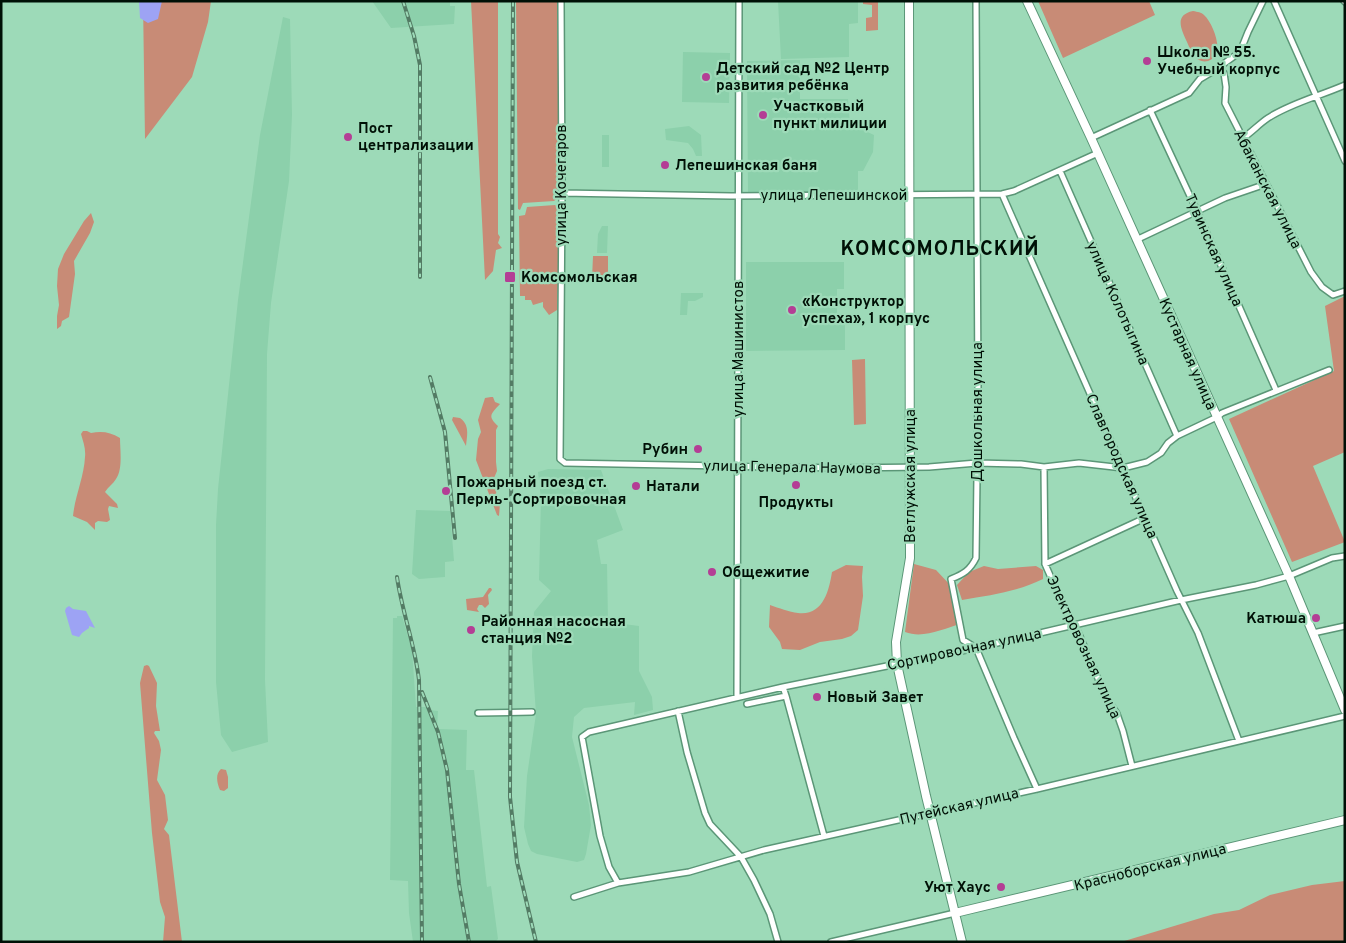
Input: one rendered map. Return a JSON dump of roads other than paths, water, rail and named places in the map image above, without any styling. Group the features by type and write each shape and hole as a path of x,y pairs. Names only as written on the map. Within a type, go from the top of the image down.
{"street":[{"name":"улица Кочегаров","path":"560,460 561,1"},
{"name":"улица Машинистов","path":"736,698 738,1"},
{"name":"Ветлужская улица","path":"909,1 910,558 896,642 897,664 903,698 962,942"},
{"name":"Дошкольная улица","path":"976,1 976,558 972,567 965,574 951,579 963,640 976,648 1037,789"},
{"name":"Кустарная улица","path":"1027,1 1289,576 1341,692 1345,710"},
{"path":"1091,138 1189,93 1200,79 1240,52 1264,1"},
{"path":"1274,1 1345,161"},
{"name":"Абаканская улица","path":"1215,70 1224,73 1226,87 1225,103 1310,272 1322,287 1333,295 1345,291"},
{"path":"1243,138 1253,132 1267,119 1290,107 1345,85"},
{"name":"Тувинская улица","path":"1150,110 1276,390"},
{"name":"улица Лепешинской","path":"562,194 738,196 1002,194 1014,191 1098,154"},
{"name":"улица Колотыгина","path":"1060,171 1177,436"},
{"path":"1136,240 1225,198 1266,184"},
{"name":"Славгородская улица","path":"1002,194 1181,600 1198,633 1239,741"},
{"name":"улица Генерала Наумова","path":"560,460 565,463 910,467 977,463 1021,464 1044,467 1079,463 1123,468 1147,462 1161,453 1168,443 1177,436 1222,413 1329,370"},
{"name":"Электровозная улица","path":"1044,467 1046,564 1106,698 1117,714 1132,766"},
{"path":"1046,564 1145,518"},
{"name":"Сортировочная улица","path":"618,883 609,867 600,836 582,738 590,732 783,687 976,648 1181,600 1256,585 1289,576 1332,558 1345,556"},
{"path":"1313,633 1345,626"},
{"path":"783,687 824,836"},
{"path":"747,704 786,696"},
{"path":"678,711 687,752 710,824 741,857 762,897 778,942"},
{"path":"478,713 532,712"},
{"name":"Путейская улица","path":"574,898 618,883 689,872 824,836 1037,789 1345,716"},
{"name":"Красноборская улица","path":"955,913 1345,820"},
{"path":"830,942 955,913"}],"water":[{"path":"139,1 162,1 158,19 148,23 140,18"},
{"path":"69,606 73,609 86,611 95,628 89,626 79,637 72,635 65,611"}],"railway":[{"path":"403,1 414,36 420,65 420,277"},
{"path":"513,1 510,797 517,862 536,942"},
{"path":"430,377 445,432 455,538"},
{"path":"397,577 415,654 419,680 422,942"},
{"path":"422,692 438,732 447,770 459,884 469,942"}],"place":[{"name":"Школа № 55. Учебный корпус","path":"1147,61"},
{"name":"Детский сад №2 Центр развития ребёнка","path":"706,77"},
{"name":"Участковый пункт милиции","path":"763,115"},
{"name":"Пост централизации","path":"348,137"},
{"name":"Лепешинская баня","path":"665,165"},
{"name":"Комсомольская","path":"510,277"},
{"name":"«Конструктор успеха», 1 корпус","path":"792,310"},
{"name":"Рубин","path":"698,449"},
{"name":"Продукты","path":"796,485"},
{"name":"Натали","path":"636,486"},
{"name":"Пожарный поезд ст. Пермь- Сортировочная","path":"446,491"},
{"name":"Общежитие","path":"712,572"},
{"name":"Катюша","path":"1316,618"},
{"name":"Районная насосная станция №2","path":"471,630"},
{"name":"Новый Завет","path":"817,697"},
{"name":"Уют Хаус","path":"1001,887"}],"district":[{"name":"КОМСОМОЛЬСКИЙ","path":"940,248"}]}
